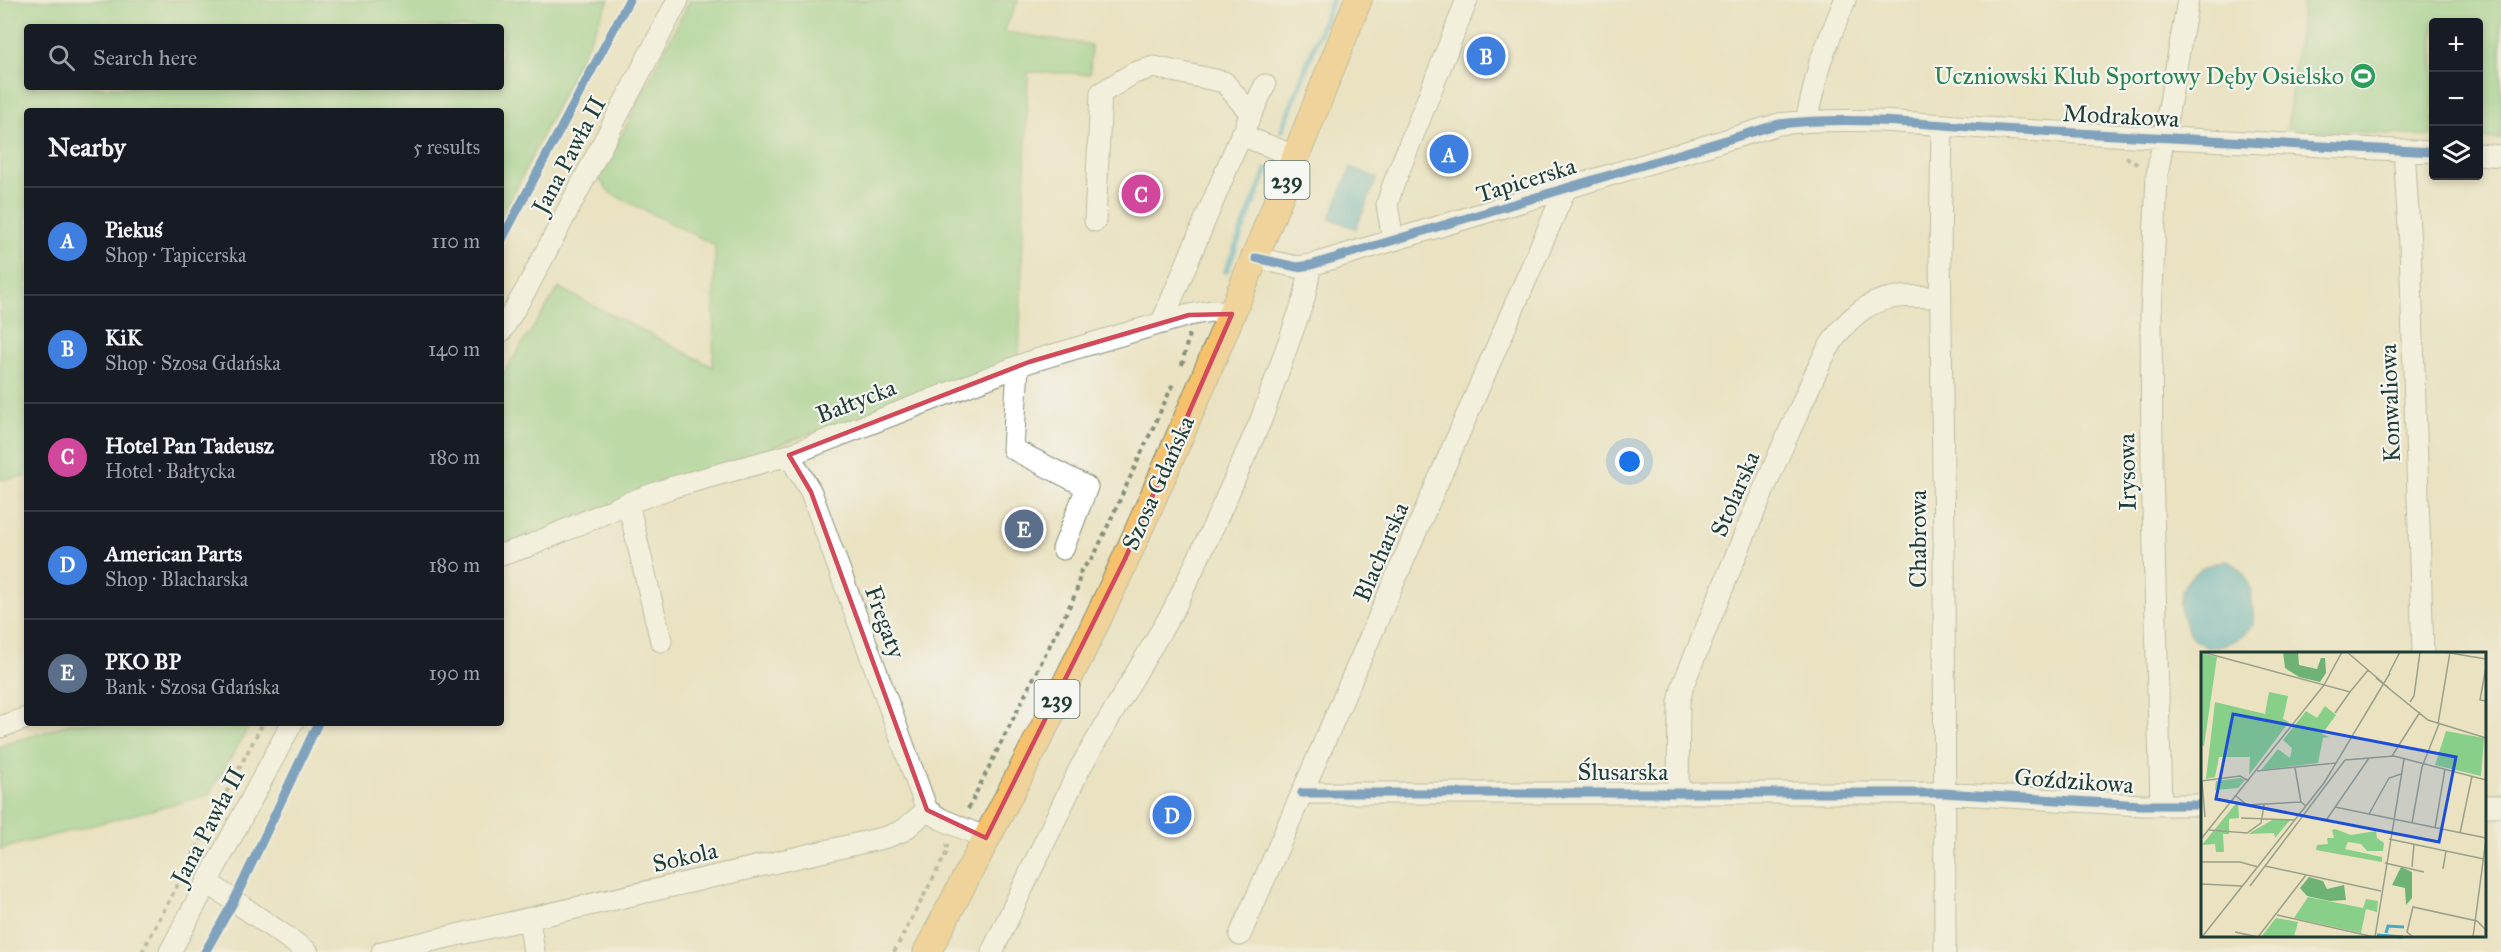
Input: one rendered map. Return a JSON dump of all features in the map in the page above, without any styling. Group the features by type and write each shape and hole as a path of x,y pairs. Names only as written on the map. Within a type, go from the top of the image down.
{"main road":[{"name":"Szosa Gdańska","path":"927,952 1125,559 1256,258 1358,0"}],"street":[{"name":"Jana Pawła II","path":"504,327 543,258 678,0"},
{"path":"1393,240 1387,205 1392,188 1467,0"},
{"path":"1806,121 1820,62 1845,0"},
{"name":"Irysowa","path":"2161,805 2152,471 2151,314 2157,175 2188,0"},
{"path":"1095,221 1101,93 1134,73 1154,68 1197,74 1224,82 1251,114"},
{"path":"1162,322 1241,135 1265,85"},
{"name":"Modrakowa","path":"1806,121 1859,119 1942,126 2429,152"},
{"name":"Tapicerska","path":"1256,258 1297,267 1311,265 1779,124 1806,121"},
{"name":"Chabrowa","path":"1942,126 1940,297 1944,541 1945,952"},
{"path":"1241,135 1297,157"},
{"name":"Konwaliowa","path":"2404,150 2411,257 2423,652"},
{"path":"2483,154 2501,156"},
{"name":"Blacharska","path":"1240,935 1566,188"},
{"path":"992,952 1080,768 1174,609 1214,525 1261,420 1305,299 1311,265"},
{"name":"Stolarska","path":"1678,792 1679,702 1683,685 1769,475 1833,341 1858,313 1881,298 1940,297"},
{"name":"Bałtycka","path":"504,554 531,545 628,503 673,487 789,455 1018,366 1162,322 1205,312 1232,314"},
{"path":"1018,366 1013,448 1087,487 1063,549"},
{"name":"Fregaty","path":"789,455 811,492 927,810"},
{"path":"628,503 661,641"},
{"path":"0,727 24,719"},
{"name":"Jana Pawła II","path":"170,952 290,726"},
{"name":"Ślusarska","path":"1302,793 1943,793"},
{"name":"Goździkowa","path":"1943,793 2161,805 2201,805"},
{"path":"927,810 940,819 986,838"},
{"name":"Sokola","path":"381,952 887,837 903,830 927,810"},
{"path":"207,882 308,952"},
{"path":"529,919 534,952"}],"path":[{"path":"1180,368 1187,351 1190,329"},
{"path":"961,811 966,811 1012,723 1076,593 1081,570 1096,552 1176,379"},
{"path":"142,952 261,726"},
{"path":"894,952 947,852 948,837"}],"highlighted area":[{"path":"1232,314 1125,559 986,838 927,810 811,492 789,455 1029,362 1189,315"}],"green space":[{"path":"0,0 609,0 504,213 504,108 24,108 24,476 0,480"},
{"path":"690,0 1018,0 1004,32 1091,45 1090,74 1028,72 1019,359 504,543 504,372 559,288 713,367 715,245 610,193 599,179"},
{"name":"Uczniowski Klub Sportowy Dęby Osielsko","path":"2303,0 2501,0 2501,139 2483,138 2483,18 2429,18 2429,136 2287,129"},
{"path":"63,726 249,726 209,795 0,849 0,746"}],"water":[{"path":"1351,167 1377,178 1356,229 1330,218"},
{"path":"2226,561 2235,565 2246,578 2251,595 2254,624 2234,641 2208,648 2189,633 2180,598 2188,580 2196,573 2215,563"}],"waterway":[{"path":"1282,130 1332,0"},
{"path":"1226,271 1267,169"}],"cycle path":[{"path":"504,235 629,0"},
{"path":"1256,258 1297,267 1311,265 1779,124 1839,121 1899,122 2429,152"},
{"path":"205,952 234,901 317,726"},
{"path":"1302,793 1943,793 2141,805 2201,805"}],"place":[{"name":"KiK","path":"1486,56"},
{"name":"Uczniowski Klub Sportowy Dęby Osielsko","path":"2363,76"},
{"name":"Piekuś","path":"1449,154"},
{"name":"Hotel Pan Tadeusz","path":"1141,194"},
{"name":"PKO BP","path":"1024,529"},
{"name":"American Parts","path":"1172,815"}]}
